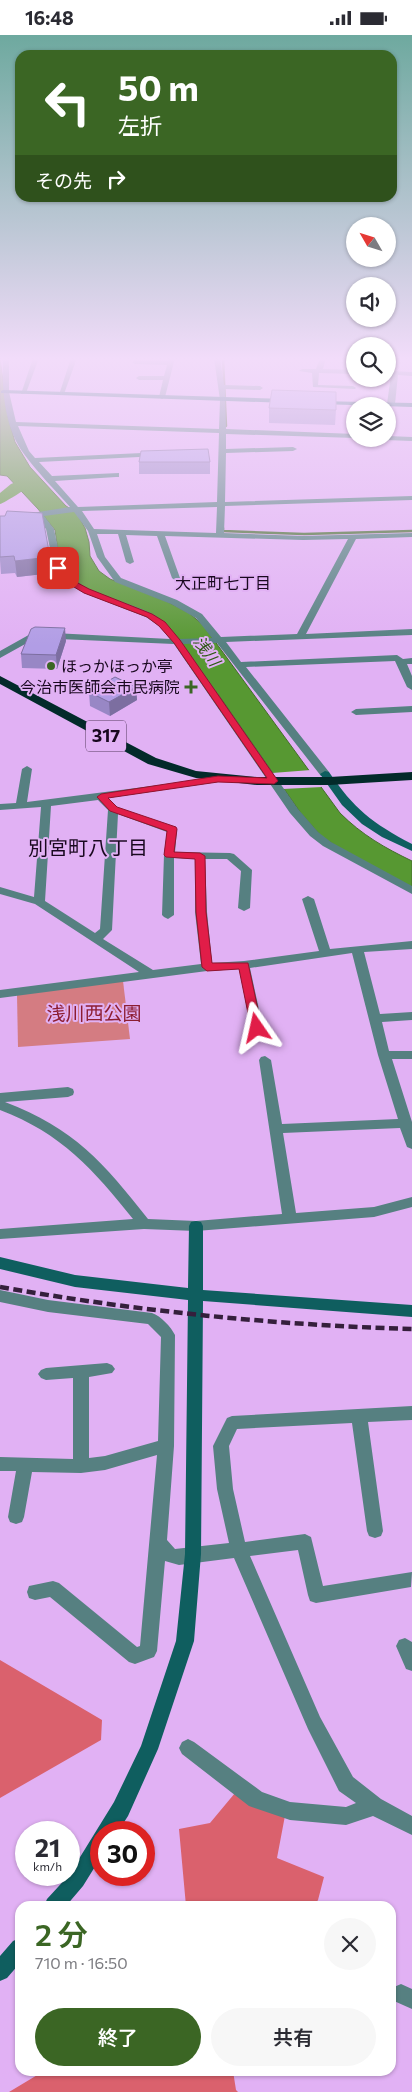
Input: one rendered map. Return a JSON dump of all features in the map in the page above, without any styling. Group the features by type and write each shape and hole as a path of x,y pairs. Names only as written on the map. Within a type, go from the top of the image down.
{"highway":[{"name":"317","path":"0,679 170,769 218,779 276,781 412,769"},
{"name":"317","path":"324,778 412,777"}],"street":[{"path":"27,454 92,531 101,557 118,579 174,602 199,616 342,799 361,819 412,848"},
{"path":"220,534 221,454"},
{"path":"32,460 139,455"},
{"path":"48,479 116,475"},
{"path":"0,519 73,509 412,498"},
{"path":"40,513 50,529 58,568 63,575 87,591 149,615 162,624 179,642 276,781 294,811 314,834 327,844 412,891"},
{"path":"92,531 303,538 412,535"},
{"path":"121,532 130,562"},
{"path":"160,533 176,578"},
{"path":"300,636 353,537"},
{"path":"0,655 34,635 179,642 412,632"},
{"path":"239,665 397,658 402,662 412,687"},
{"path":"402,662 412,661"},
{"path":"356,711 412,709"},
{"path":"21,805 27,769"},
{"path":"0,807 46,804 101,797 218,779"},
{"path":"101,797 113,809 172,829 169,855 168,915"},
{"path":"39,902 46,804"},
{"path":"96,939 106,930 113,809"},
{"path":"169,855 230,856 247,870 244,908"},
{"path":"200,856 201,912 207,967"},
{"path":"0,890 39,902 150,974"},
{"path":"308,899 326,953"},
{"path":"0,994 207,967 244,965 357,949 412,945"},
{"path":"357,949 384,1055 407,1107 406,1123 412,1144"},
{"path":"244,965 257,1028"},
{"path":"375,1018 412,1016"},
{"path":"384,1055 412,1055"},
{"path":"264,1060 290,1218"},
{"path":"0,1098 68,1092"},
{"path":"0,1105 28,1115 79,1149 103,1173 144,1224"},
{"path":"276,1129 406,1123"},
{"path":"0,1234 144,1224 196,1226 374,1211 412,1202"},
{"path":"114,1821 150,1749 172,1687 185,1641 192,1555 197,1295 196,1226"},
{"path":"0,1263 75,1281 197,1295 412,1311"},
{"path":"0,1296 48,1306 152,1319 168,1335 166,1446 148,1651 135,1656 53,1589 36,1592"},
{"path":"46,1374 107,1369"},
{"path":"81,1371 81,1466"},
{"path":"412,1413 232,1423 221,1446 225,1489 239,1549 314,1723 346,1784 374,1806 412,1826"},
{"path":"359,1416 375,1531"},
{"path":"0,1464 81,1466 105,1463 166,1446"},
{"path":"16,1517 25,1464"},
{"path":"158,1542 171,1556 305,1542 316,1595 411,1579"},
{"path":"405,1646 412,1663"},
{"path":"188,1748 256,1799 290,1811 346,1816 374,1806"},
{"path":"58,1901 76,1879 90,1857"},
{"path":"0,1971 15,1954"}],"green space":[{"name":"浅川西公園","path":"123,981 130,1039 18,1047 17,995"}],"shaded area":[{"path":"0,1660 102,1720 101,1740 0,1798"},
{"path":"240,1787 287,1805 277,1858 324,1877 317,1901 186,1901 179,1829 210,1823"},
{"path":"36,2076 234,2076 238,2092 9,2092"}],"water":[{"name":"浅川","path":"0,454 22,454 30,467 66,506 76,512 85,528 90,556 99,571 110,579 166,601 189,613 203,625 340,813 374,840 412,861 412,888 342,850 321,836 300,812 220,697 162,621 90,591 69,576 60,564 55,530 7,476 0,475"}],"pier":[{"path":"311,770 322,787 283,789 272,773"}],"building":[{"path":"140,454 209,454 210,462 139,462"},
{"path":"7,511 42,513 50,557 15,561 14,556 0,557 0,516 5,516"},
{"path":"35,627 65,628 56,655 21,654 31,629"},
{"path":"115,677 136,687 109,702 89,692"}],"waterway":[{"path":"0,500 16,487 31,480"},
{"path":"223,528 223,531 304,534 412,531"}],"railway":[{"path":"0,1287 154,1310 308,1324 412,1329"}],"place":[{"name":"ほっかほっか亭","path":"51,666"},
{"name":"今治市医師会市民病院","path":"191,687"}],"district":[{"name":"大正町七丁目","path":"223,583"},
{"name":"別宮町八丁目","path":"88,848"}],"route":[{"path":"58,568 63,575 87,591 149,615 162,624 177,642 274,781 218,779 203,783 101,797 113,809 172,829 169,855 200,856 201,912 207,967 244,965 257,1028"}]}
